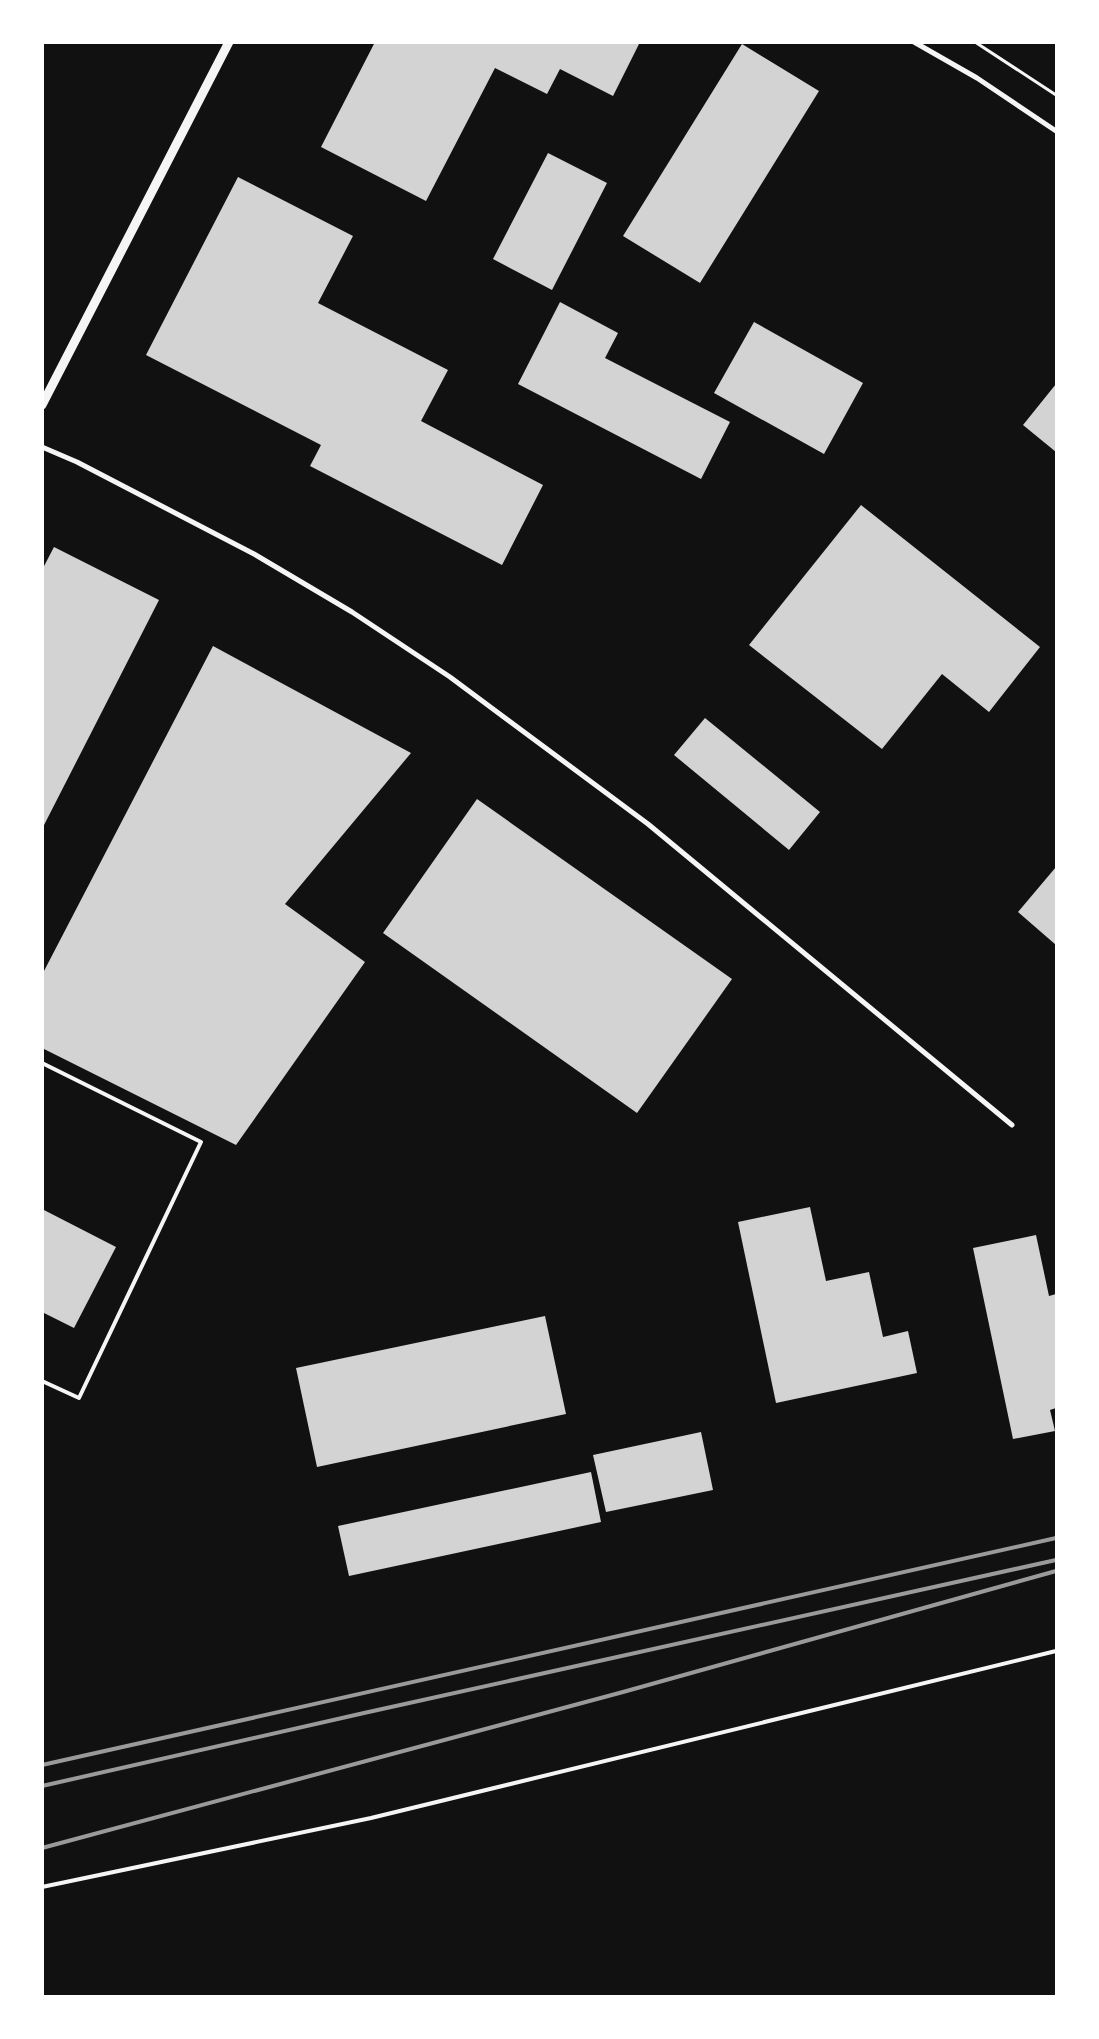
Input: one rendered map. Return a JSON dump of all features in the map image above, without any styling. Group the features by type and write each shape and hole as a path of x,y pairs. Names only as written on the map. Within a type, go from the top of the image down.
{"street":[{"path":"42,405 229,42"},
{"path":"914,42 977,78 1056,131"},
{"path":"42,447 77,462 254,554 352,612 450,677 648,824 1012,1125"}],"lane":[{"path":"42,1063 201,1142 79,1398 42,1381"},
{"path":"42,1887 371,1818 1056,1651"}],"path":[{"path":"975,42 1056,96"}],"building":[{"path":"375,42 640,42 613,96 560,69 547,94 495,68 426,201 321,147"},
{"path":"742,44 819,91 700,283 623,236"},
{"path":"548,153 607,183 552,290 493,259"},
{"path":"238,177 353,236 318,303 448,370 421,421 543,485 502,565 310,466 321,445 146,355"},
{"path":"560,302 618,333 605,358 730,422 701,479 518,384"},
{"path":"754,322 863,383 824,454 714,393"},
{"path":"1056,384 1056,452 1023,425"},
{"path":"861,505 1040,647 989,712 942,674 882,749 749,645"},
{"path":"54,547 159,600 42,829 42,570"},
{"path":"213,646 411,753 285,904 365,962 236,1145 42,1048 42,970 44,971"},
{"path":"705,718 820,812 789,850 674,755"},
{"path":"477,799 732,979 637,1113 383,933"},
{"path":"1056,867 1056,945 1018,912"},
{"path":"810,1207 826,1281 869,1272 883,1337 908,1331 917,1373 776,1403 738,1222"},
{"path":"42,1209 116,1247 74,1328 42,1312"},
{"path":"1036,1235 1049,1296 1056,1294 1056,1408 1050,1410 1055,1431 1013,1439 973,1248"},
{"path":"545,1316 566,1414 317,1467 296,1368"},
{"path":"701,1432 713,1490 606,1512 593,1455"},
{"path":"591,1472 601,1522 349,1576 338,1526"}],"railway":[{"path":"42,1765 1056,1538"},
{"path":"42,1786 1056,1560"},
{"path":"42,1848 623,1692 1056,1571"}]}
